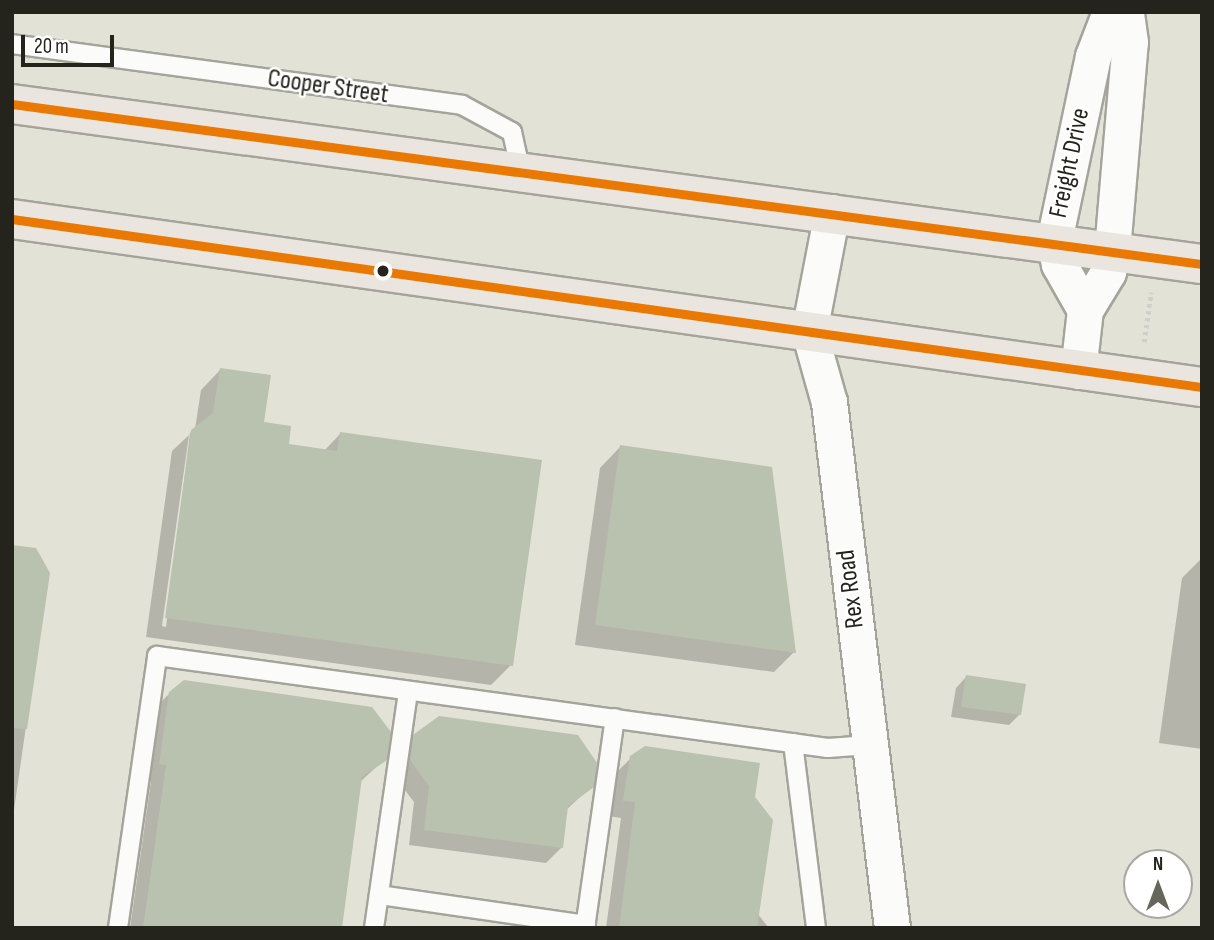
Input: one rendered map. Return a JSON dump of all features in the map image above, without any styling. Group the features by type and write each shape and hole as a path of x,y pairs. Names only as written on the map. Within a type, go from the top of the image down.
{"main road":[{"path":"12,104 832,212 1202,264"},
{"path":"12,219 1202,387"}],"street":[{"name":"Freight Drive","path":"1085,310 1059,264 1054,242 1093,56 1110,12"},
{"name":"Freight Drive","path":"1078,371 1085,310 1108,272 1112,250 1130,42 1126,12"},
{"name":"Rex Road","path":"832,212 809,331 829,402 892,928"}],"lane":[{"name":"Cooper Street","path":"12,44 462,105 512,132 521,173"},
{"path":"118,928 157,656 828,748 869,744"},
{"path":"374,928 408,692"},
{"path":"379,895 586,926 615,718"},
{"path":"793,743 816,928"}],"path":[{"path":"1144,342 1151,291"}],"building":[{"path":"220,368 271,375 264,422 291,426 289,444 337,451 340,432 542,460 513,666 165,618 191,430 213,413"},
{"path":"620,445 772,467 796,653 595,625"},
{"path":"12,545 36,548 50,573 27,729 12,728"},
{"path":"966,675 1026,684 1021,715 961,707"},
{"path":"184,680 372,707 391,732 387,760 362,777 342,928 143,928 166,765 159,764 169,692"},
{"path":"439,716 578,735 597,763 594,787 568,806 563,848 424,830 429,786 410,760 413,735"},
{"path":"645,746 760,763 755,797 773,820 757,928 619,928 635,802 623,801 630,756"}],"transit line":[{"path":"12,104 1202,264"},
{"path":"12,219 1202,387"}]}
